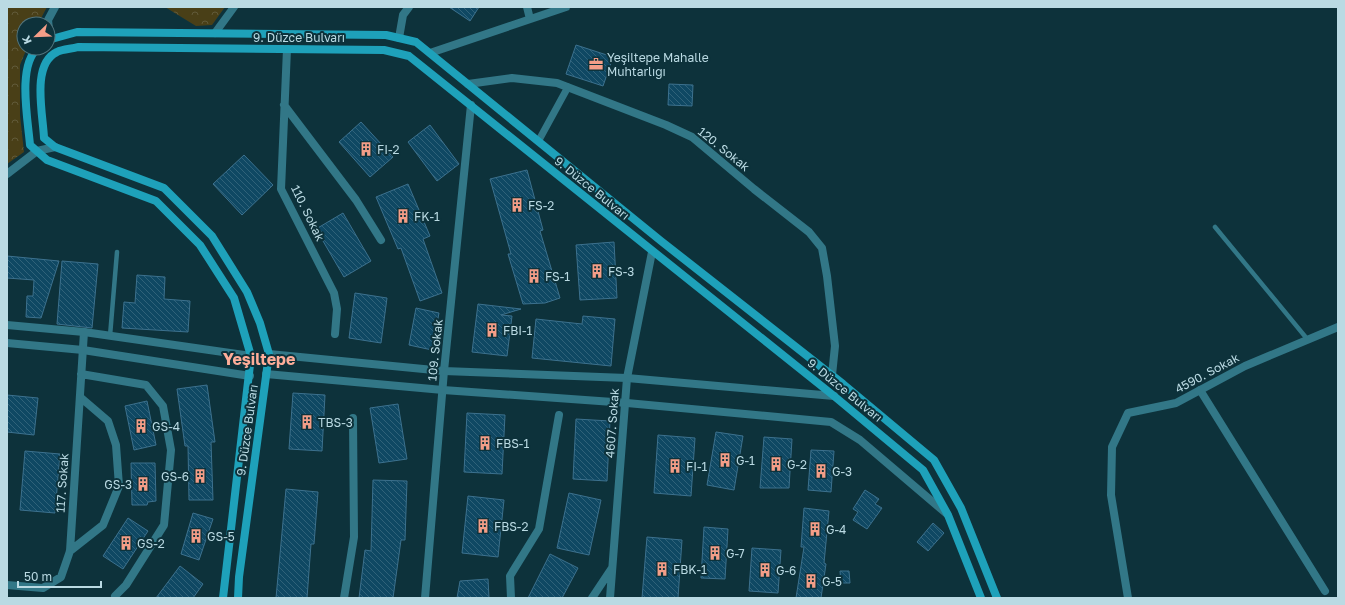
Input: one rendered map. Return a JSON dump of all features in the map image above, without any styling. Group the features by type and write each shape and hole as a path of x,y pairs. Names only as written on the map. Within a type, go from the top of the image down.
{"main road":[{"name":"9. Düzce Bulvarı","path":"56,37 77,32 386,35 416,42 660,241 832,375 934,460 961,508 996,598"},
{"name":"9. Düzce Bulvarı","path":"238,598 269,354 260,323 248,292 212,236 164,188 55,147 44,138 40,76 46,61 57,52 78,47 384,50 409,56 652,252 834,396 923,470 948,515 981,598"},
{"path":"32,56 25,74 30,145 37,152"},
{"name":"9. Düzce Bulvarı","path":"37,152 47,160 156,201 200,245 234,298 251,356 250,376 223,598"}],"street":[{"path":"50,16 56,7"},
{"path":"215,33 234,7"},
{"path":"399,38 403,15 409,7"},
{"path":"527,7 530,19"},
{"path":"430,53 566,7"},
{"name":"110. Sokak","path":"287,49 281,189 334,294 337,309 335,334"},
{"name":"120. Sokak","path":"468,84 512,78 557,83 666,125 692,137 754,189 809,232 822,248 827,276 835,346 832,375"},
{"path":"538,140 568,87"},
{"path":"284,105 356,200 381,240"},
{"name":"109. Sokak","path":"426,598 444,371 471,106"},
{"path":"7,174 37,152 55,147"},
{"name":"4607. Sokak","path":"610,598 627,402 627,378 652,252"},
{"path":"7,325 84,332 251,356"},
{"name":"4590. Sokak","path":"1128,598 1111,495 1112,447 1128,413 1176,403 1245,366 1338,327"},
{"name":"117. Sokak","path":"7,586 43,588 61,577 70,551 84,332"},
{"path":"7,343 83,350 250,376"},
{"path":"269,354 444,371 627,378 834,396"},
{"path":"81,374 146,385 163,406 171,450 164,525 126,585 115,596"},
{"path":"266,374 443,390 627,402 831,422 860,440 948,515"},
{"path":"1200,390 1325,591"},
{"path":"70,551 103,525 118,486 116,445 108,421 80,397"},
{"path":"510,598 510,576 539,529 559,415"},
{"path":"344,598 354,537 352,418"},
{"path":"592,598 612,567"}],"lane":[{"path":"1215,227 1308,340"},
{"path":"110,336 116,252"}],"green space":[{"path":"7,7 47,7 42,16 16,16 16,56 24,56 20,65 20,115 24,152 7,164"},
{"path":"165,7 225,7 212,25 196,26"}],"building":[{"path":"449,7 479,7 470,21"},
{"path":"576,45 613,57 603,86 566,74"},
{"path":"669,84 693,85 692,106 668,105"},
{"name":"FI-2","path":"361,122 393,157 370,177 339,142"},
{"path":"430,125 459,164 437,181 408,142"},
{"path":"244,155 273,185 242,215 213,184"},
{"path":"527,170 543,230 540,231 560,298 545,303 523,304 508,254 511,254 490,179"},
{"path":"408,184 430,236 423,239 442,293 420,301 401,248 398,249 376,197"},
{"path":"343,213 371,261 344,277 316,229"},
{"name":"FS-3","path":"614,242 617,298 580,300 576,245"},
{"path":"7,256 59,261 41,318 26,317 27,296 33,296 34,280 7,278"},
{"path":"62,261 98,264 92,328 57,324"},
{"path":"137,275 165,277 164,299 190,301 188,332 122,328 124,302 135,303"},
{"path":"355,293 387,298 381,343 349,338"},
{"name":"FBI-1","path":"478,304 521,309 501,315 512,316 507,356 472,352"},
{"path":"416,308 439,313 432,350 409,345"},
{"path":"583,316 615,319 611,366 532,358 536,319 582,324"},
{"path":"207,385 215,442 211,442 213,500 189,500 188,446 185,446 177,389"},
{"name":"TBS-3","path":"293,393 325,395 322,451 289,449"},
{"path":"7,395 38,398 34,435 7,432"},
{"name":"GS-4","path":"147,401 156,445 134,450 125,406"},
{"path":"398,404 407,459 379,463 370,408"},
{"name":"FBS-1","path":"467,413 505,415 502,474 464,472"},
{"path":"576,419 610,421 607,481 573,479"},
{"name":"G-1","path":"716,432 743,436 734,490 707,485"},
{"name":"FI-1","path":"658,435 695,438 691,496 654,493"},
{"name":"G-2","path":"764,437 792,439 789,488 760,488"},
{"name":"G-3","path":"811,450 834,451 831,492 808,490"},
{"path":"25,451 60,454 55,513 20,510"},
{"name":"GS-3","path":"131,463 155,463 156,501 148,502 147,505 132,505"},
{"path":"373,480 407,481 405,540 401,540 393,598 359,598 365,550 371,551"},
{"path":"286,489 318,492 314,544 311,544 307,598 276,598"},
{"path":"865,490 879,499 875,504 882,508 867,529 853,520 858,512 853,509"},
{"path":"569,493 601,500 589,555 557,548"},
{"name":"FBS-2","path":"468,496 504,500 498,557 462,553"},
{"path":"804,508 829,511 824,563 826,564 821,598 796,598 804,547 801,547"},
{"name":"GS-5","path":"193,513 213,519 199,560 181,554"},
{"name":"GS-2","path":"128,518 148,531 123,569 103,556"},
{"path":"933,523 944,533 928,551 917,542"},
{"name":"G-7","path":"704,527 728,529 725,579 701,578"},
{"name":"FBK-1","path":"647,537 682,540 678,598 642,598"},
{"name":"G-6","path":"752,548 781,550 778,593 749,591"},
{"path":"550,554 578,568 562,598 528,598"},
{"path":"180,566 203,584 193,598 156,598"},
{"path":"840,571 849,571 850,583 841,583"},
{"path":"488,579 489,598 457,598 460,581"}],"place":[{"name":"Yeşiltepe Mahalle Muhtarlığı","path":"596,64"},
{"name":"FI-2","path":"366,149"},
{"name":"FS-2","path":"517,205"},
{"name":"FK-1","path":"403,216"},
{"name":"FS-3","path":"597,271"},
{"name":"FS-1","path":"534,276"},
{"name":"FBI-1","path":"492,330"},
{"name":"TBS-3","path":"307,422"},
{"name":"GS-4","path":"141,426"},
{"name":"FBS-1","path":"485,443"},
{"name":"G-1","path":"725,460"},
{"name":"G-2","path":"776,464"},
{"name":"FI-1","path":"675,466"},
{"name":"G-3","path":"821,471"},
{"name":"GS-6","path":"200,476"},
{"name":"GS-3","path":"143,484"},
{"name":"FBS-2","path":"483,526"},
{"name":"G-4","path":"815,529"},
{"name":"GS-5","path":"196,536"},
{"name":"GS-2","path":"126,543"},
{"name":"G-7","path":"715,553"},
{"name":"FBK-1","path":"662,569"},
{"name":"G-6","path":"765,570"},
{"name":"G-5","path":"811,581"}],"district":[{"name":"Yeşiltepe","path":"259,359"}]}
